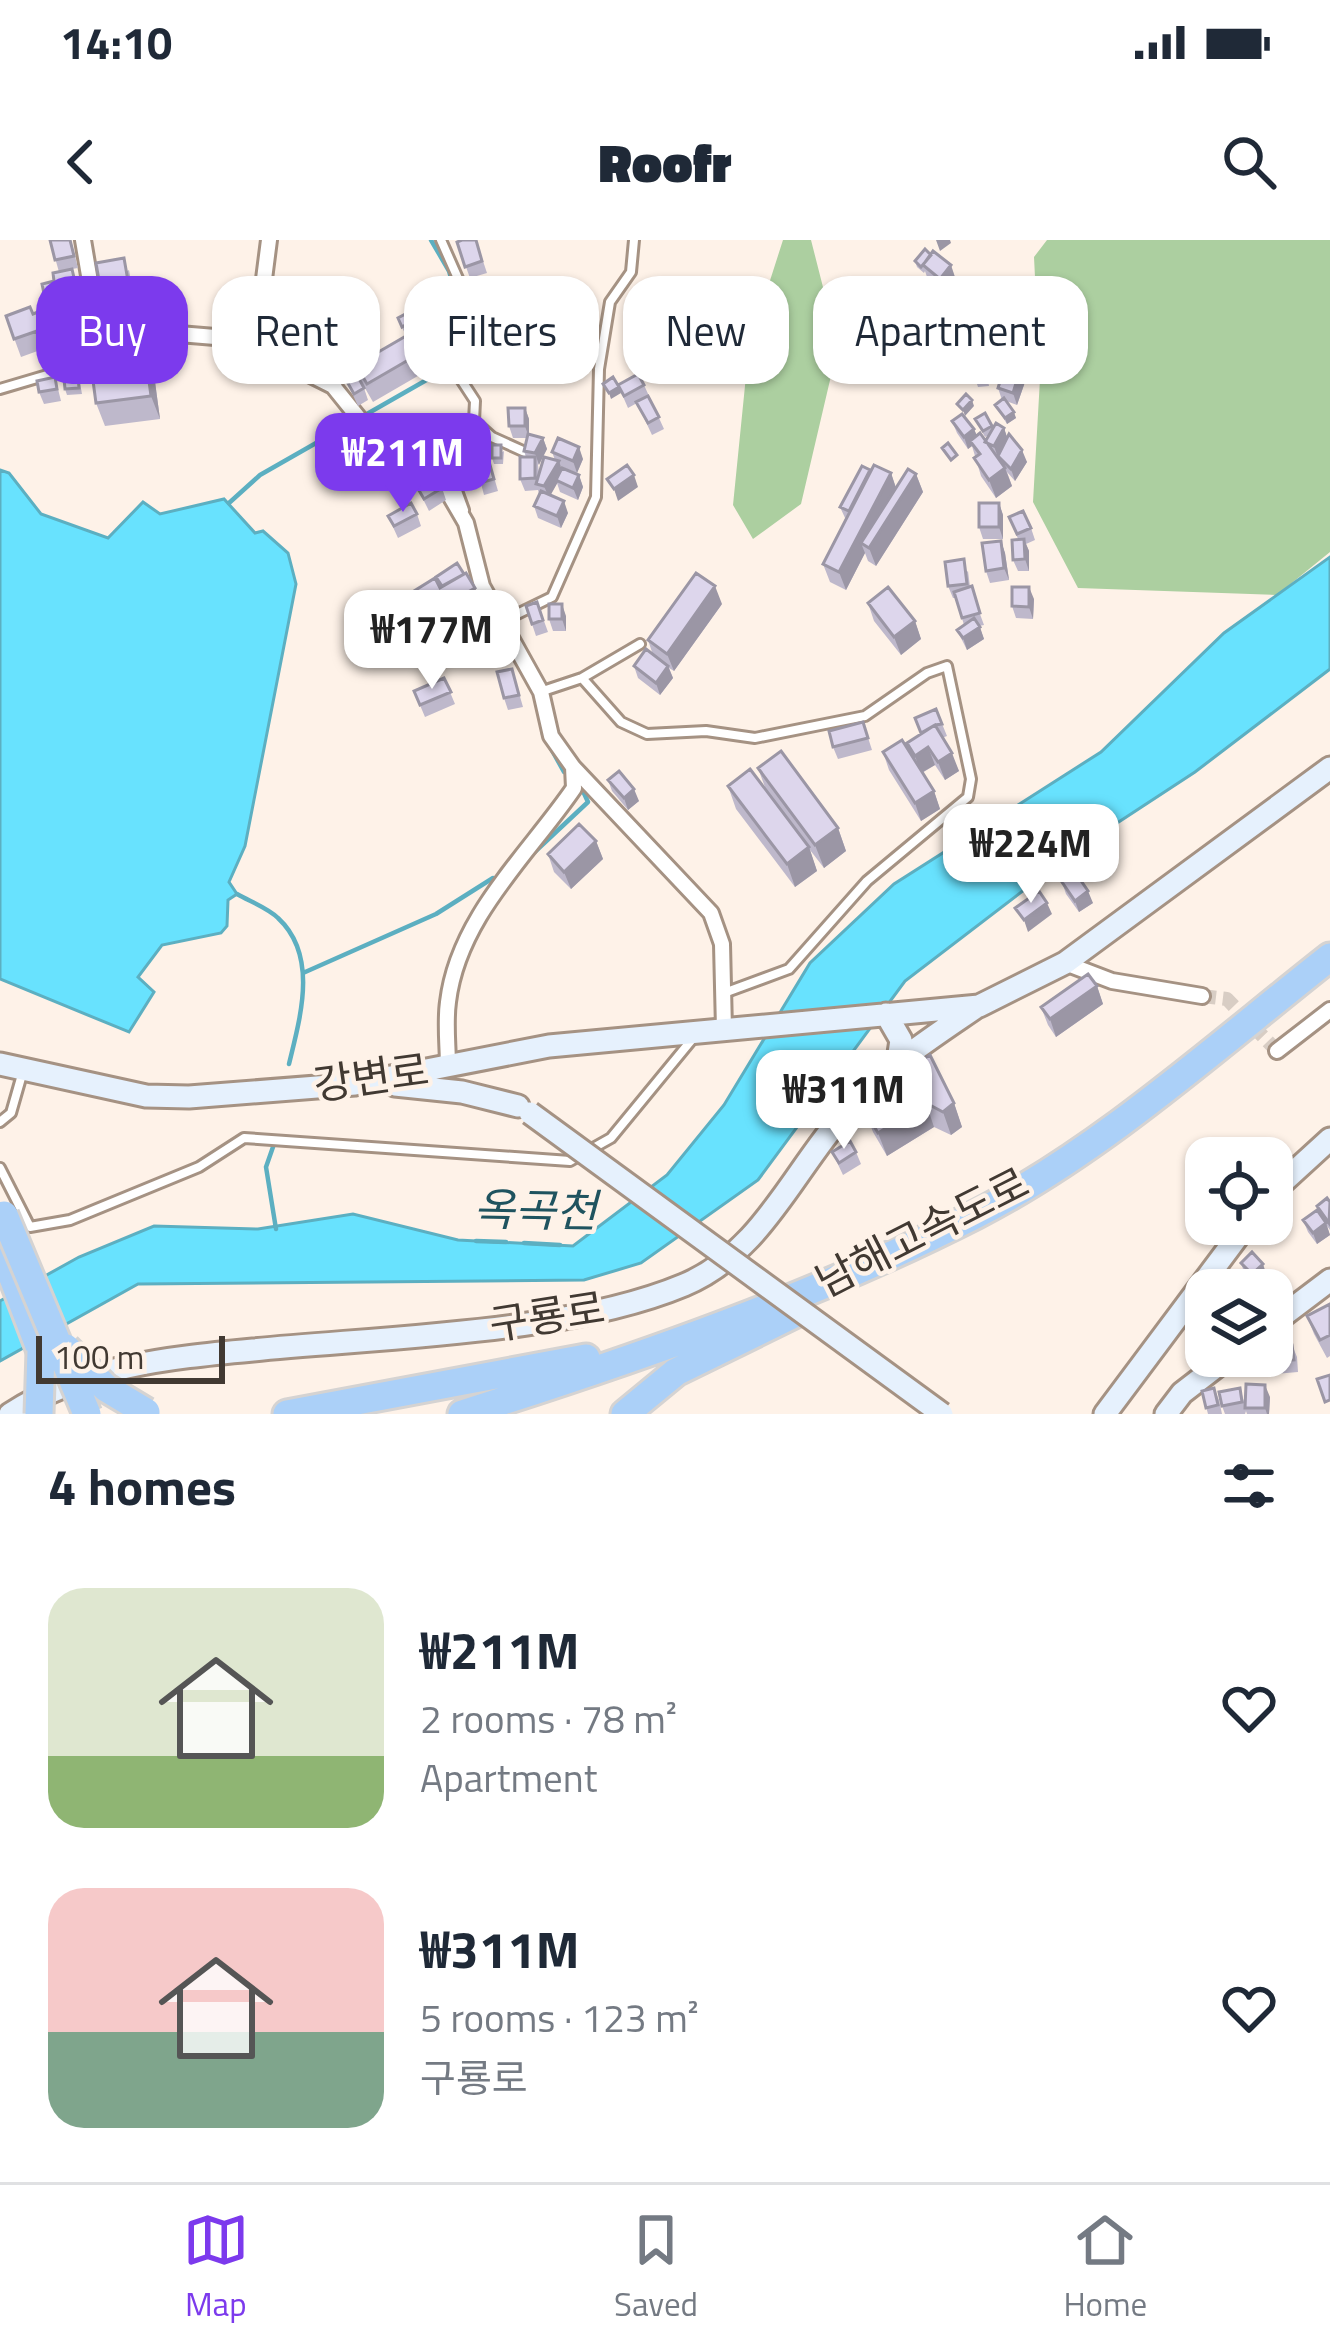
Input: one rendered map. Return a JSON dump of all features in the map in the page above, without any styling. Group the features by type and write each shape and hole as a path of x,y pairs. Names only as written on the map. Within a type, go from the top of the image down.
{"highway":[{"name":"남해고속도로","path":"463,1414 790,1298 978,1214 1135,1112 1330,956"},
{"name":"남해고속도로","path":"513,1414 794,1314 987,1228 1144,1126 1330,980"},
{"path":"2,1210 68,1414"},
{"path":"0,1244 87,1414"},
{"path":"625,1414 676,1372 794,1314"},
{"path":"287,1414 673,1342"},
{"path":"48,1344 106,1388 150,1413"},
{"path":"39,1414 48,1344"}],"street":[{"path":"83,240 89,276"},
{"path":"269,240 263,287 268,297 302,307 340,369 333,386"},
{"path":"188,333 239,339 333,386 366,427 436,472 466,523 470,556 501,621 541,692 551,736 573,767 711,913 722,944 724,993 733,1028"},
{"path":"573,767 574,788 494,890 466,950 448,1000 448,1067 524,1110 942,1414"},
{"path":"979,1006 1065,963 1330,768"},
{"path":"1065,963 1112,981 1202,995"},
{"name":"강변로","path":"0,1064 146,1096 355,1084 549,1046 979,1006"},
{"name":"구룡로","path":"10,1414 47,1390 144,1361 578,1315 687,1284 715,1270 751,1238 840,1118 898,1060 979,1006"},
{"path":"1277,1051 1330,1010"},
{"path":"886,1014 901,1040 898,1060"},
{"path":"355,1084 462,1092 524,1110"},
{"path":"1293,1173 1330,1139"},
{"path":"1106,1414 1231,1245"},
{"path":"1293,1308 1330,1280"},
{"path":"1166,1414 1203,1377"}],"lane":[{"path":"441,240 468,301 443,352 475,401 473,421 455,444 448,466 466,523"},
{"path":"501,621 552,597 596,497 598,369 610,302 631,272 634,240"},
{"path":"0,388 36,378"},
{"path":"473,421 492,437 525,452"},
{"path":"541,692 582,678 640,644"},
{"path":"582,678 621,722 647,734 706,731 755,738 866,716 946,666 971,779 968,797 867,881 789,969 724,993"},
{"path":"0,1168 30,1227 70,1220 199,1167 244,1138 570,1161 611,1138 699,1032"},
{"path":"0,1122 11,1113 23,1071"}],"green space":[{"path":"783,240 811,240 820,276 813,276 813,384 829,384 801,504 753,539 733,505 745,384 789,384 789,276 771,276"},
{"path":"1047,240 1330,240 1330,552 1277,595 1078,588 1033,502 1040,384 1088,384 1088,276 1035,276 1034,257"}],"water":[{"path":"0,470 9,473 41,514 108,538 143,502 160,514 224,499 255,533 263,531 288,553 296,584 245,846 229,882 237,894 228,900 227,926 221,933 162,945 138,977 154,992 129,1032 0,979"},
{"path":"1330,557 1330,669 1195,772 1079,848 905,981 758,1180 641,1263 584,1280 138,1284 0,1361 0,1301 79,1257 154,1226 258,1229 353,1214 458,1240 573,1246 667,1175 724,1105 810,963 894,884 1101,752 1224,633"}],"building":[{"path":"50,240 70,240 74,256 55,260"},
{"path":"476,240 482,261 465,267 457,242"},
{"path":"925,249 931,255 921,267 915,261"},
{"path":"933,251 951,265 942,276 936,276 923,265"},
{"path":"124,258 127,276 98,276 96,263"},
{"path":"72,269 74,276 53,276"},
{"path":"30,307 36,313 36,331 14,339 6,316"},
{"path":"404,337 404,363 380,376 380,351"},
{"path":"613,377 619,387 609,393 603,384"},
{"path":"623,382 644,385 624,396 618,385"},
{"path":"38,384 56,384 57,389 39,392"},
{"path":"93,384 149,384 151,396 96,403"},
{"path":"348,384 362,384 364,388 354,394"},
{"path":"999,384 1016,384 1013,393 998,388"},
{"path":"966,394 972,400 963,410 957,404"},
{"path":"648,396 659,417 648,423 636,402"},
{"path":"1004,398 1014,412 1005,418 995,405"},
{"path":"508,408 525,408 525,426 509,426"},
{"path":"985,413 992,426 983,431 975,419"},
{"path":"962,414 974,429 964,437 952,421"},
{"path":"996,423 1004,428 994,446 985,442"},
{"path":"485,429 487,448 472,450 469,431"},
{"path":"980,433 1005,468 989,480 974,458 980,454 970,441"},
{"path":"528,434 543,438 535,453 524,451"},
{"path":"1009,434 1022,450 1011,469 998,456"},
{"path":"558,438 579,447 573,461 552,452"},
{"path":"367,442 376,457 359,467 350,453"},
{"path":"948,443 957,455 951,460 942,448"},
{"path":"492,445 501,445 501,458 492,458"},
{"path":"450,448 470,451 468,466 448,462"},
{"path":"520,457 535,457 535,478 520,479"},
{"path":"544,457 559,461 544,486 536,484"},
{"path":"488,458 494,479 480,483 474,461"},
{"path":"627,465 634,475 614,489 607,479"},
{"path":"874,465 891,473 839,572 823,564"},
{"path":"862,466 870,470 849,511 840,507"},
{"path":"562,468 579,475 573,488 556,480"},
{"path":"908,469 916,474 869,548 861,543"},
{"path":"434,476 442,488 424,499 417,487"},
{"path":"541,491 564,501 557,516 534,506"},
{"path":"411,503 417,514 394,526 388,516"},
{"path":"979,503 999,503 999,527 979,527"},
{"path":"1023,511 1031,528 1017,534 1009,517"},
{"path":"1024,539 1025,559 1013,560 1012,540"},
{"path":"1001,541 1004,568 986,571 982,543"},
{"path":"964,559 967,584 948,586 945,562"},
{"path":"457,563 464,574 442,586 436,577"},
{"path":"466,573 475,588 428,615 414,591 435,578 440,588"},
{"path":"696,573 715,586 667,654 648,640"},
{"path":"972,586 980,613 962,618 954,592"},
{"path":"888,587 915,621 894,637 868,603"},
{"path":"1012,587 1029,587 1029,607 1012,606"},
{"path":"481,599 484,611 471,617 475,625 455,633 447,614"},
{"path":"537,602 543,620 532,624 526,606"},
{"path":"549,604 562,604 562,619 549,619"},
{"path":"491,617 505,640 492,649 477,626"},
{"path":"974,618 980,627 963,638 957,630"},
{"path":"646,649 668,666 656,683 634,666"},
{"path":"512,669 519,695 504,698 497,672"},
{"path":"444,678 451,692 420,705 414,691"},
{"path":"936,709 942,724 921,733 915,718"},
{"path":"863,722 868,738 833,747 829,731"},
{"path":"935,725 952,753 938,762 928,747 915,756 907,743"},
{"path":"902,740 934,791 915,803 883,752"},
{"path":"781,751 838,828 815,845 758,768"},
{"path":"750,769 809,847 787,864 728,786"},
{"path":"619,771 634,789 624,798 608,780"},
{"path":"579,824 596,841 564,872 548,854"},
{"path":"1075,872 1088,891 1075,901 1062,882"},
{"path":"1039,891 1047,903 1024,920 1015,908"},
{"path":"1088,974 1097,986 1050,1019 1041,1007"},
{"path":"930,1055 954,1103 943,1112 926,1103 878,1133 864,1109 909,1080 903,1071"},
{"path":"850,1141 856,1152 839,1163 832,1152"},
{"path":"1327,1198 1330,1202 1329,1223 1317,1206"},
{"path":"1317,1210 1326,1223 1313,1233 1303,1220"},
{"path":"1252,1252 1263,1264 1247,1269 1241,1263"},
{"path":"1330,1304 1330,1335 1320,1340 1307,1316"},
{"path":"1330,1375 1330,1400 1325,1402 1317,1379"},
{"path":"1246,1384 1265,1385 1265,1408 1245,1408"},
{"path":"1214,1388 1218,1405 1206,1408 1202,1391"},
{"path":"1240,1388 1242,1402 1222,1406 1219,1392"}],"waterway":[{"path":"431,240 450,276"},
{"path":"229,503 260,475 419,384"},
{"path":"543,734 564,772"},
{"path":"524,862 588,802 582,789"},
{"path":"303,973 436,914 493,878"},
{"path":"237,894 278,918 299,950 303,988 289,1064"},
{"path":"273,1147 266,1167 276,1229"},
{"name":"옥곡천","path":"476,1241 506,1242"},
{"name":"옥곡천","path":"524,1243 560,1245"}],"tunnel":[{"path":"1202,996 1227,999 1277,1051"}]}
